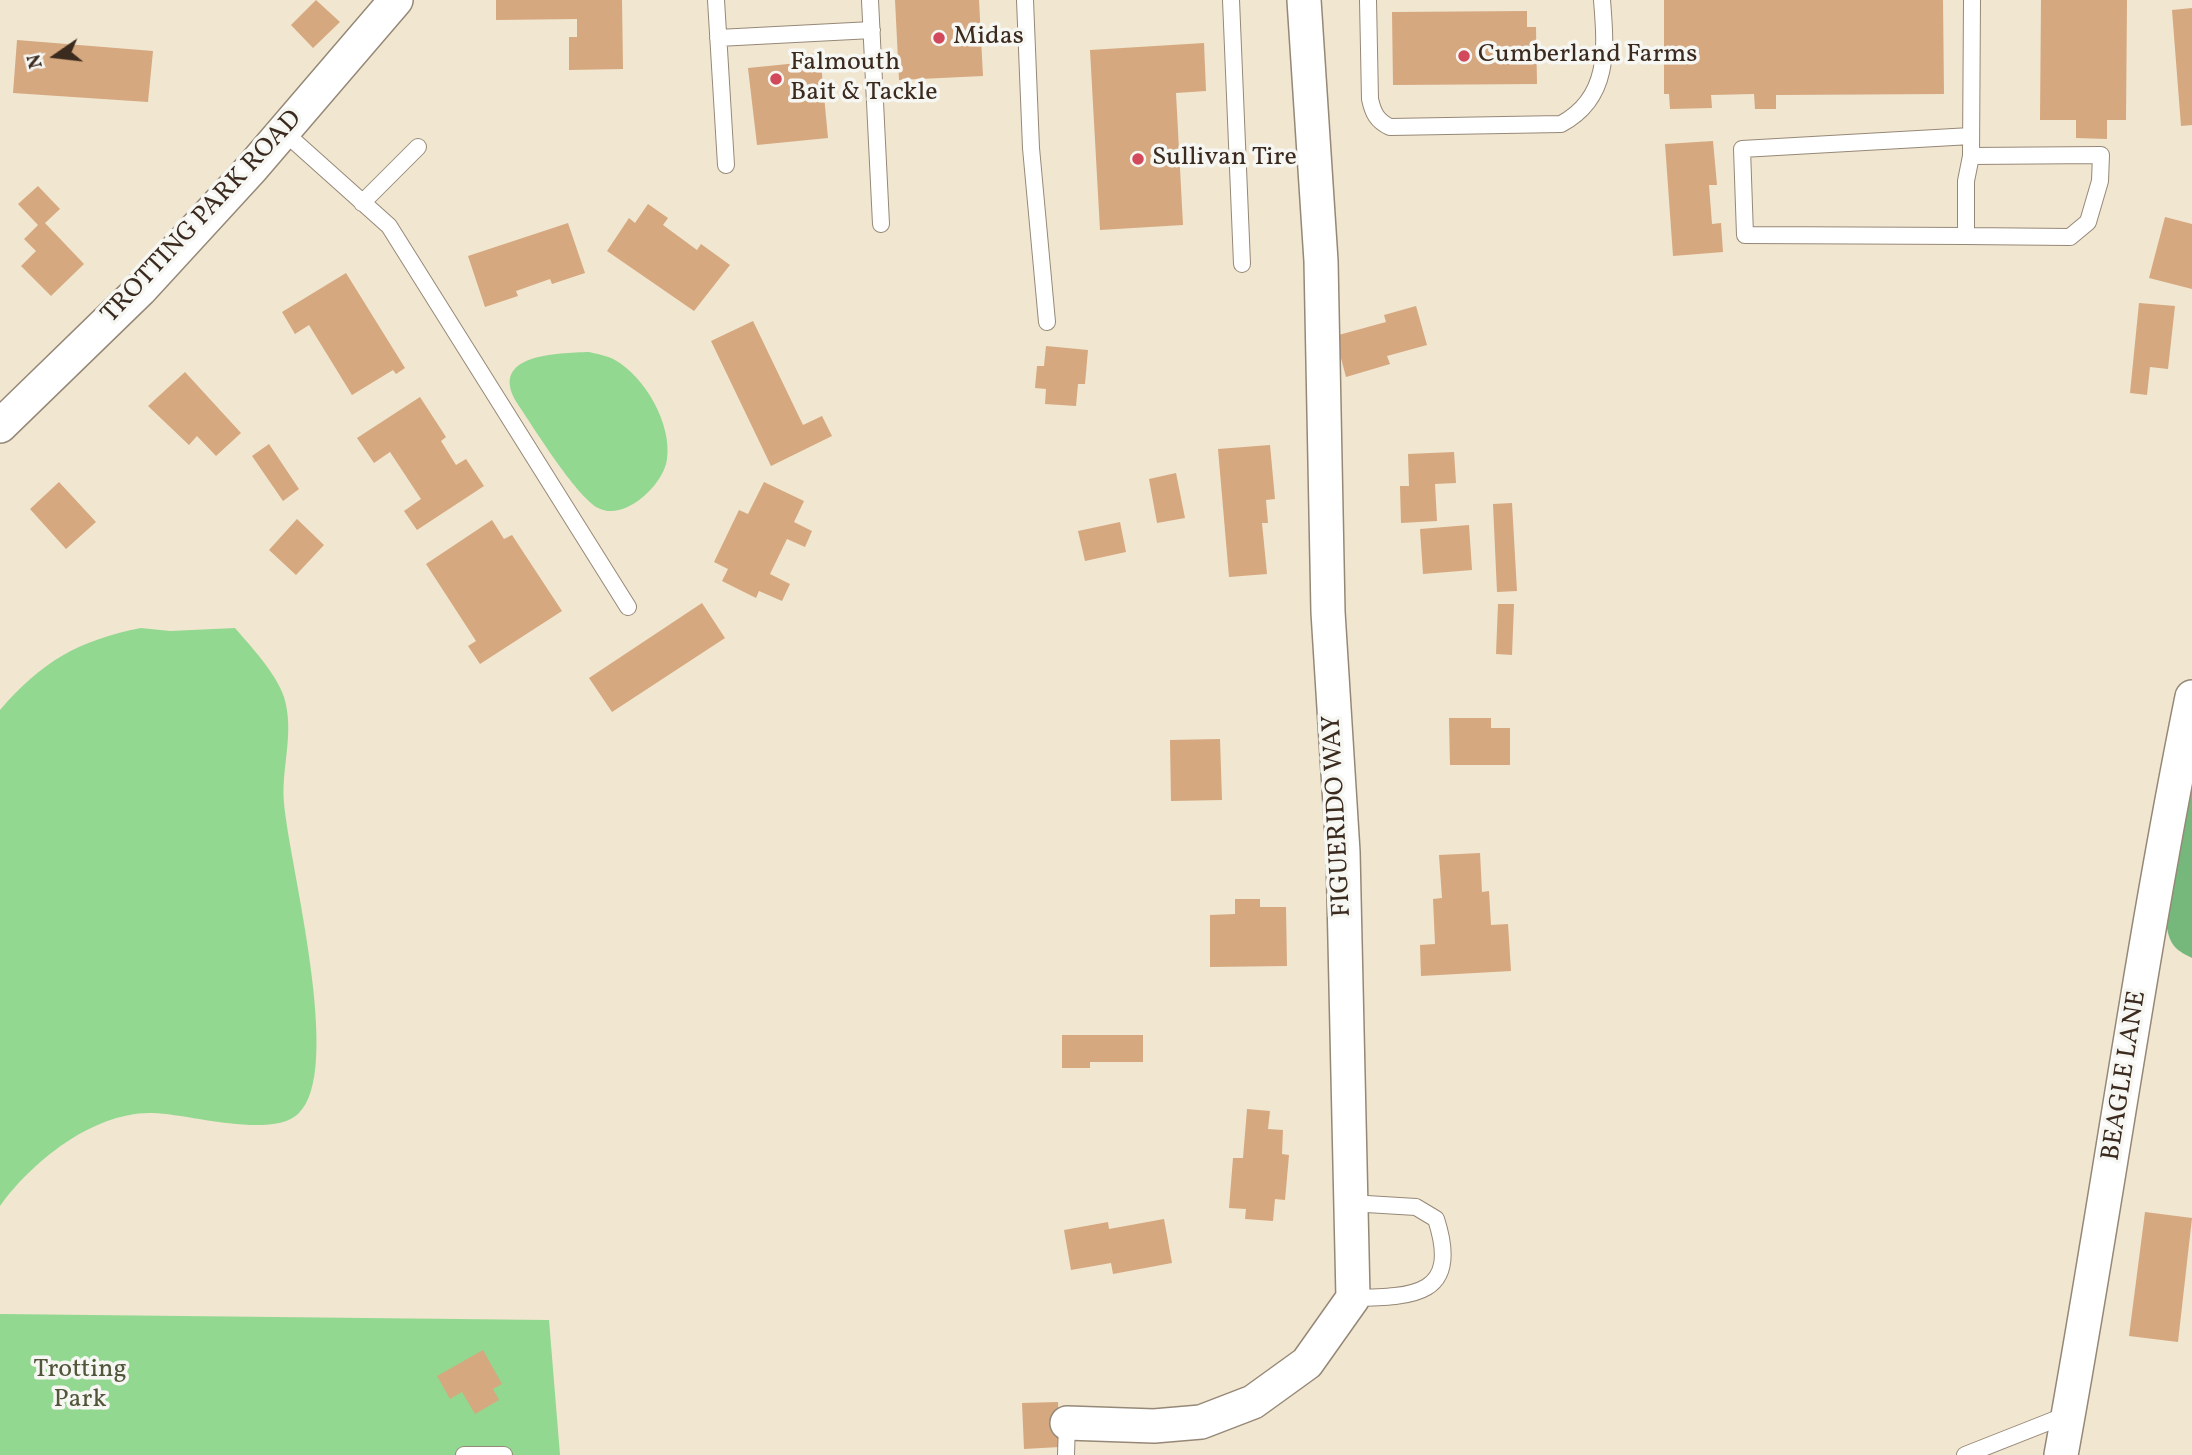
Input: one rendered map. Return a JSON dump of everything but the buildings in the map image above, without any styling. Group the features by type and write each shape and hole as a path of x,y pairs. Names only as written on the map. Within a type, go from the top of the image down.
{"street":[{"name":"TROTTING PARK ROAD","path":"0,426 140,290 284,132 396,0"},
{"name":"FIGUERIDO WAY","path":"1304,0 1321,261 1328,612 1343,852 1353,1298"},
{"name":"BEAGLE LANE","path":"2062,1455 2099,1248 2145,951 2192,697"},
{"path":"1066,1439 1201,1422 1253,1402 1307,1363 1353,1298"}],"lane":[{"path":"716,0 726,165"},
{"path":"870,0 881,224"},
{"path":"1025,0 1031,148 1047,322"},
{"path":"1231,0 1242,264"},
{"path":"1368,0 1370,99 1373,112 1380,123 1390,127 1561,124 1575,116 1601,80 1604,30 1602,0"},
{"path":"1966,236 1966,181 1971,156 1972,0"},
{"path":"718,38 872,30"},
{"path":"284,132 390,226 628,607"},
{"path":"1971,136 1742,149 1745,235 2070,237 2088,222 2100,181 2101,155 1971,156"},
{"path":"362,203 418,147"},
{"path":"1350,1203 1416,1207 1436,1219 1444,1242 1444,1268 1431,1286 1412,1294 1353,1298"},
{"path":"1965,1455 2069,1414"},
{"path":"464,1455 504,1455"}],"green space":[{"path":"589,352 615,360 636,378 654,403 665,431 667,459 659,480 641,499 619,510 598,508 578,490 517,403 510,387 511,374 518,366 530,360"},
{"path":"141,628 170,631 235,628 269,670 284,697 288,737 284,803 316,1013 316,1056 311,1091 298,1114 269,1125 229,1123 153,1113 109,1120 47,1156 13,1189 0,1206 0,710 46,666 63,656 99,639"},
{"path":"2192,786 2192,958 2173,945 2166,922"},
{"name":"Trotting Park","path":"0,1314 549,1320 560,1455 0,1455"}],"place":[{"name":"Midas","path":"939,38"},
{"name":"Cumberland Farms","path":"1464,56"},
{"name":"Falmouth Bait & Tackle","path":"776,79"},
{"name":"Sullivan Tire","path":"1138,159"}]}
